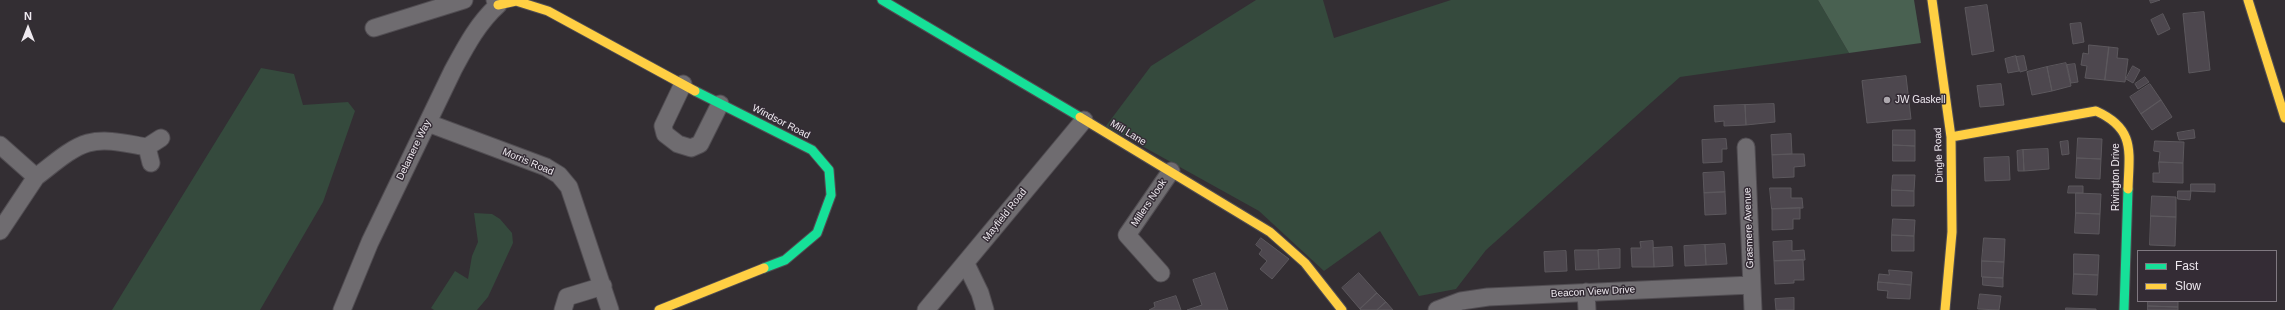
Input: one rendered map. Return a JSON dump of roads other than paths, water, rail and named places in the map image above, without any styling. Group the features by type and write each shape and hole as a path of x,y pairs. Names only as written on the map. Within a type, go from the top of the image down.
{"street":[{"path":"374,28 464,0"},
{"name":"Mill Lane","path":"882,0 1253,221 1283,243 1310,268 1342,310"},
{"name":"Dingle Road","path":"1932,0 1951,137 1952,232 1946,310"},
{"path":"2248,0 2285,118"},
{"name":"Windsor Road","path":"497,2 516,1 548,12 720,104 812,150 829,170 830,195 817,234 785,260 659,310"},
{"name":"Delamere Way","path":"342,310 370,242 468,43 497,2"},
{"path":"683,84 663,126 665,134 678,144 691,148 700,144 720,104"},
{"name":"Rivington Drive","path":"1951,137 2096,111 2115,120 2125,131 2129,146 2124,310"},
{"name":"Mayfield Road","path":"926,310 966,264 1044,165 1084,120"},
{"name":"Morris Road","path":"428,123 546,167 559,175 569,187 610,310"},
{"path":"0,231 36,177 87,143 108,141 149,155 161,138"},
{"path":"0,145 36,177"},
{"name":"Grasmere Avenue","path":"1746,147 1752,310"},
{"name":"Millers Nook","path":"1161,273 1122,229 1171,172"},
{"path":"966,264 980,293 985,310"},
{"name":"Beacon View Drive","path":"1437,310 1461,301 1488,297 1751,285"},
{"path":"563,310 567,297 603,286"},
{"path":"1586,292 1587,310"}],"place":[{"name":"JW Gaskell","path":"1887,100"}]}
